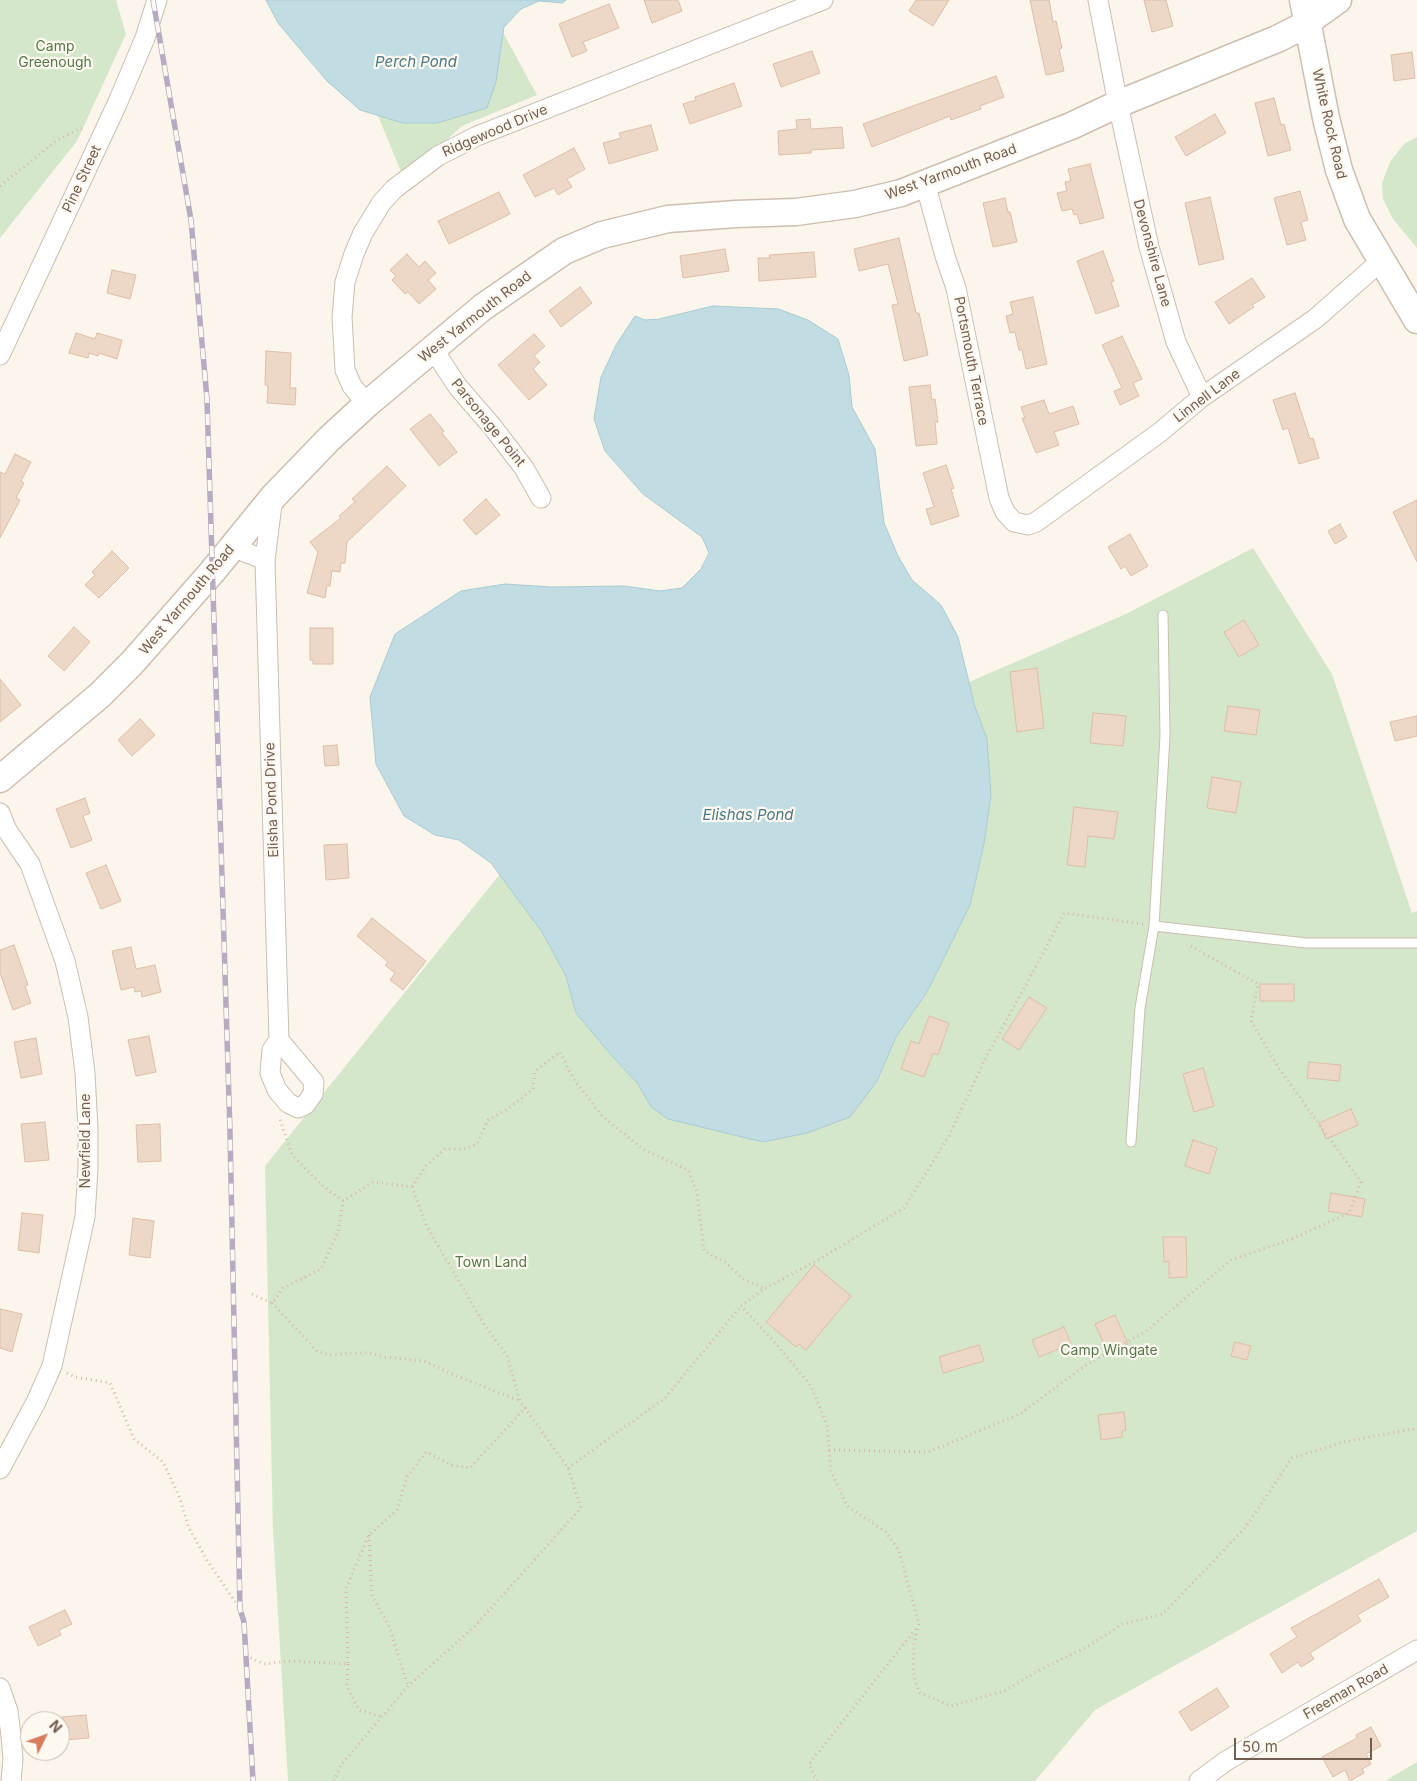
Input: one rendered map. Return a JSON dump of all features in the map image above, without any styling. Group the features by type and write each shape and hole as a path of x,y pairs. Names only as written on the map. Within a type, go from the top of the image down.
{"main road":[{"name":"West Yarmouth Road","path":"0,778 113,683 151,642 274,496 329,439 367,404 483,307 564,251 602,235 668,219 796,212 855,204 902,193 1071,126 1118,104 1277,39 1305,11 1338,0"},
{"name":"White Rock Road","path":"1305,11 1324,109 1339,170 1358,219 1417,320"}],"street":[{"name":"Pine Street","path":"0,355 8,327 33,285 133,69 157,0"},
{"name":"Ridgewood Drive","path":"367,404 352,386 345,370 343,299 348,269 363,233 382,202 394,189 438,156 470,139 823,0"},
{"name":"Devonshire Lane","path":"1098,0 1149,247 1176,342 1202,397"},
{"name":"Portsmouth Terrace","path":"925,184 956,288 999,498 1005,512 1014,522 1028,525"},
{"name":"Linnell Lane","path":"1028,525 1036,522 1159,433 1202,397 1316,319 1382,261"},
{"name":"Parsonage Point","path":"433,349 458,387 491,425 524,468 541,498"},
{"name":"Elisha Pond Drive","path":"274,496 265,560 279,1040 272,1050 270,1073 277,1090 288,1103"},
{"path":"232,547 265,560"},
{"name":"Newfield Lane","path":"0,813 7,830 30,864 65,961 78,1017 85,1073 88,1139 84,1217 52,1366 36,1402 0,1469"},
{"path":"279,1040 314,1082 313,1094 305,1105 298,1108 288,1103"},
{"name":"Freeman Road","path":"1198,1781 1226,1761 1417,1650"},
{"path":"0,1688 8,1711 11,1736 11,1781"}],"lane":[{"path":"1131,1142 1140,1008 1154,926 1165,736 1163,616"},
{"path":"1154,926 1306,943 1417,943"}],"path":[{"path":"0,186 56,141 79,128 104,131"},
{"path":"568,1468 664,1398 741,1306 764,1289 818,1260 904,1208 949,1136 984,1061 1064,913 1154,926 1258,984 1251,1021 1280,1070 1361,1182 1349,1213 1292,1239 1231,1260 1145,1332 1086,1365 1020,1414 928,1452 829,1450"},
{"path":"412,1187 426,1166 445,1148 464,1149 477,1144 488,1120 509,1108 533,1089 535,1072 560,1052 573,1078 602,1116 643,1149 688,1170 697,1192 704,1251 725,1262 742,1278 764,1289"},
{"path":"288,1103 280,1119 292,1155 323,1186 343,1201"},
{"path":"272,1303 283,1288 321,1269 338,1232 343,1201 373,1182 412,1187"},
{"path":"412,1187 427,1227 469,1300 507,1356 520,1401"},
{"path":"252,1294 272,1303 318,1352 332,1355 370,1353 385,1357 424,1361 520,1401 568,1468 581,1508 475,1626 408,1686 340,1765 334,1781"},
{"path":"741,1306 779,1347 811,1386 827,1425 831,1471 847,1506 886,1532 898,1551 919,1624 914,1644 912,1672 919,1692 951,1706 1004,1691 1044,1667 1088,1647 1123,1624 1163,1614 1245,1528 1292,1458 1344,1442 1417,1428"},
{"path":"52,1366 75,1377 110,1383 134,1439 163,1462 179,1496 189,1528 207,1560 240,1609"},
{"path":"382,1717 359,1710 347,1687 346,1588 369,1535 397,1510 407,1477 426,1452 452,1465 470,1468 526,1407"},
{"path":"369,1535 372,1596 389,1626 408,1686"},
{"path":"817,1781 809,1764 919,1624"},
{"path":"246,1656 264,1664 290,1661 348,1664"}],"green space":[{"name":"Camp Greenough","path":"0,0 116,0 126,34 77,141 0,238"},
{"path":"500,27 537,95 462,126 404,179 360,72"},
{"path":"1417,137 1417,248 1393,219 1383,199 1382,183 1390,162 1404,144"},
{"name":"Camp Wingate","path":"1253,548 1332,674 1412,913 1417,911 1417,1531 1095,1710 1035,1781 288,1781 273,1531 265,1166 500,874 542,932 566,976 576,1013 638,1084 651,1107 877,1081 896,1037 927,992 970,905 984,844 991,795 969,682 1126,614"},
{"path":"1417,1762 1417,1781 1385,1781"}],"water":[{"name":"Perch Pond","path":"266,0 566,0 562,3 539,1 521,9 504,27 496,82 487,108 437,123 403,123 360,110 327,81 278,23"},
{"name":"Elishas Pond","path":"713,306 778,309 808,320 838,339 849,375 852,407 875,449 884,523 898,556 912,580 941,605 958,637 975,707 987,739 991,795 984,844 970,905 927,992 896,1037 877,1081 850,1117 807,1133 763,1142 668,1119 651,1107 638,1084 576,1013 566,976 542,932 491,863 459,840 435,835 404,816 376,764 370,697 395,634 461,591 505,584 551,587 624,586 660,591 682,588 701,569 709,553 702,537 643,494 605,451 594,419 601,377 616,345 635,316 645,320 659,319"}],"building":[{"path":"644,0 678,0 682,11 652,23"},
{"path":"916,0 949,0 933,26 909,11"},
{"path":"1030,0 1049,0 1053,22 1056,21 1062,48 1059,49 1064,71 1046,75"},
{"path":"1144,0 1166,0 1173,26 1152,32"},
{"path":"609,4 619,28 583,42 587,51 572,57 559,24"},
{"path":"812,51 820,73 781,87 773,64"},
{"path":"1412,52 1415,78 1394,81 1391,55"},
{"path":"996,76 1004,97 980,106 981,109 951,120 950,116 872,147 863,124"},
{"path":"734,83 742,106 690,124 683,104 696,100 695,97"},
{"path":"1274,98 1281,125 1284,124 1291,150 1268,156 1255,103"},
{"path":"1215,114 1226,133 1186,156 1175,137"},
{"path":"810,119 811,129 842,127 844,148 811,150 811,153 779,155 778,131 797,129 796,120"},
{"path":"651,125 658,150 609,164 603,143 621,138 619,133"},
{"path":"574,148 585,169 567,179 572,187 558,195 554,188 535,197 523,175"},
{"path":"1090,164 1104,218 1080,224 1077,214 1074,215 1072,209 1062,211 1057,193 1067,191 1065,182 1071,181 1068,169"},
{"path":"1300,191 1308,220 1301,222 1306,240 1287,245 1274,198"},
{"path":"499,192 510,214 449,244 438,221"},
{"path":"1210,197 1224,259 1199,265 1185,203"},
{"path":"1005,198 1017,242 993,247 983,203"},
{"path":"899,238 916,313 919,313 928,355 904,361 892,305 898,304 888,264 859,271 854,249"},
{"path":"725,249 729,271 683,278 680,256"},
{"path":"1103,251 1114,281 1111,282 1119,306 1096,314 1077,261"},
{"path":"814,252 816,277 759,281 758,258 770,258 769,255"},
{"path":"407,254 419,267 425,261 436,273 428,280 436,289 419,304 408,292 405,294 392,280 396,276 390,270"},
{"path":"112,270 136,275 130,299 107,293"},
{"path":"1252,278 1265,297 1229,324 1215,302"},
{"path":"580,287 592,303 561,327 549,311"},
{"path":"1033,297 1047,364 1026,369 1022,350 1019,350 1015,332 1010,333 1006,316 1013,314 1010,302"},
{"path":"76,333 95,339 97,333 122,340 117,359 99,353 98,356 89,353 88,358 69,353"},
{"path":"534,334 545,346 534,356 540,362 533,369 547,385 529,400 498,365"},
{"path":"1122,336 1142,379 1133,383 1139,396 1120,405 1114,391 1122,388 1102,345"},
{"path":"266,351 291,353 290,388 296,388 295,405 267,403 268,386 265,385"},
{"path":"930,385 932,400 935,399 938,422 935,422 937,444 916,446 909,387"},
{"path":"1295,393 1310,439 1313,438 1319,458 1299,464 1288,428 1283,430 1273,400"},
{"path":"1044,400 1049,414 1073,406 1079,424 1054,432 1059,445 1036,453 1022,418 1025,418 1021,407"},
{"path":"430,414 444,431 442,433 457,452 439,466 410,429"},
{"path":"15,454 31,462 21,481 24,483 16,498 20,500 0,538 0,472 5,474"},
{"path":"946,465 954,488 951,489 959,516 931,525 926,509 934,507 923,473"},
{"path":"387,466 406,486 347,542 345,563 341,563 340,572 332,571 330,586 327,586 325,598 307,593 318,552 310,542 341,518 339,516 355,502 352,499"},
{"path":"486,499 500,515 476,535 463,520"},
{"path":"1417,500 1417,562 1393,512"},
{"path":"1340,524 1347,537 1335,544 1328,531"},
{"path":"1130,534 1148,566 1131,576 1125,566 1121,569 1108,547"},
{"path":"112,551 129,568 99,598 85,585 95,575 92,572"},
{"path":"1244,620 1259,645 1239,657 1224,632"},
{"path":"74,627 90,642 64,671 48,656"},
{"path":"310,628 333,628 333,664 313,664 313,660 310,660"},
{"path":"1037,668 1044,728 1017,732 1010,672"},
{"path":"0,679 21,705 0,722"},
{"path":"1228,706 1260,710 1256,735 1224,731"},
{"path":"1093,713 1126,716 1123,746 1090,743"},
{"path":"1417,716 1417,736 1395,741 1390,722"},
{"path":"140,719 155,735 132,756 118,740"},
{"path":"337,745 339,765 325,766 323,746"},
{"path":"1212,777 1241,782 1236,813 1207,808"},
{"path":"85,798 90,813 83,816 92,840 71,848 56,809"},
{"path":"1074,807 1118,812 1114,839 1088,836 1085,867 1067,865"},
{"path":"347,844 349,878 326,880 324,845"},
{"path":"106,865 121,901 101,909 86,873"},
{"path":"372,918 426,961 403,990 390,980 395,973 385,965 388,962 357,936"},
{"path":"14,945 28,985 25,986 31,1003 13,1010 0,973 0,950"},
{"path":"131,947 136,969 155,965 161,992 142,997 141,991 135,992 134,987 121,990 112,951"},
{"path":"1260,984 1294,984 1294,1001 1260,1001"},
{"path":"1029,997 1047,1008 1019,1050 1002,1039"},
{"path":"929,1016 949,1023 938,1055 933,1053 924,1077 901,1069 911,1041 919,1044"},
{"path":"149,1036 156,1072 136,1076 128,1040"},
{"path":"36,1038 42,1074 21,1078 14,1042"},
{"path":"1309,1062 1341,1065 1339,1081 1307,1078"},
{"path":"1203,1068 1214,1106 1194,1112 1183,1074"},
{"path":"1351,1109 1358,1125 1326,1139 1319,1123"},
{"path":"45,1122 49,1160 25,1162 21,1124"},
{"path":"160,1124 161,1161 138,1162 136,1125"},
{"path":"1193,1140 1217,1148 1209,1174 1185,1166"},
{"path":"1331,1193 1365,1199 1362,1217 1328,1211"},
{"path":"22,1213 43,1215 39,1253 18,1250"},
{"path":"133,1218 154,1221 150,1258 129,1255"},
{"path":"1163,1237 1186,1237 1187,1277 1169,1278 1169,1261 1164,1262"},
{"path":"814,1265 851,1296 806,1350 799,1344 796,1347 766,1322"},
{"path":"0,1309 22,1314 12,1352 0,1348"},
{"path":"1115,1315 1128,1344 1108,1353 1095,1324"},
{"path":"1064,1327 1071,1344 1039,1357 1032,1340"},
{"path":"1235,1342 1251,1346 1247,1360 1231,1356"},
{"path":"979,1345 984,1361 943,1373 939,1357"},
{"path":"1124,1412 1126,1430 1122,1431 1122,1437 1101,1440 1098,1415"},
{"path":"1379,1579 1389,1597 1357,1615 1361,1621 1310,1653 1314,1659 1301,1667 1298,1662 1282,1673 1270,1654 1297,1637 1291,1628"},
{"path":"65,1610 72,1624 59,1630 61,1635 38,1646 29,1627"},
{"path":"1217,1688 1229,1707 1191,1731 1179,1712"},
{"path":"86,1715 89,1738 70,1740 70,1716"},
{"path":"1371,1727 1381,1746 1366,1754 1371,1764 1362,1769 1364,1773 1350,1781 1345,1770 1333,1777 1322,1757 1357,1738 1356,1735"}],"railway":[{"path":"153,0 191,220 207,399 230,1132 240,1609 244,1622 253,1781"}],"park label":[{"name":"Town Land","path":"491,1263"}]}
